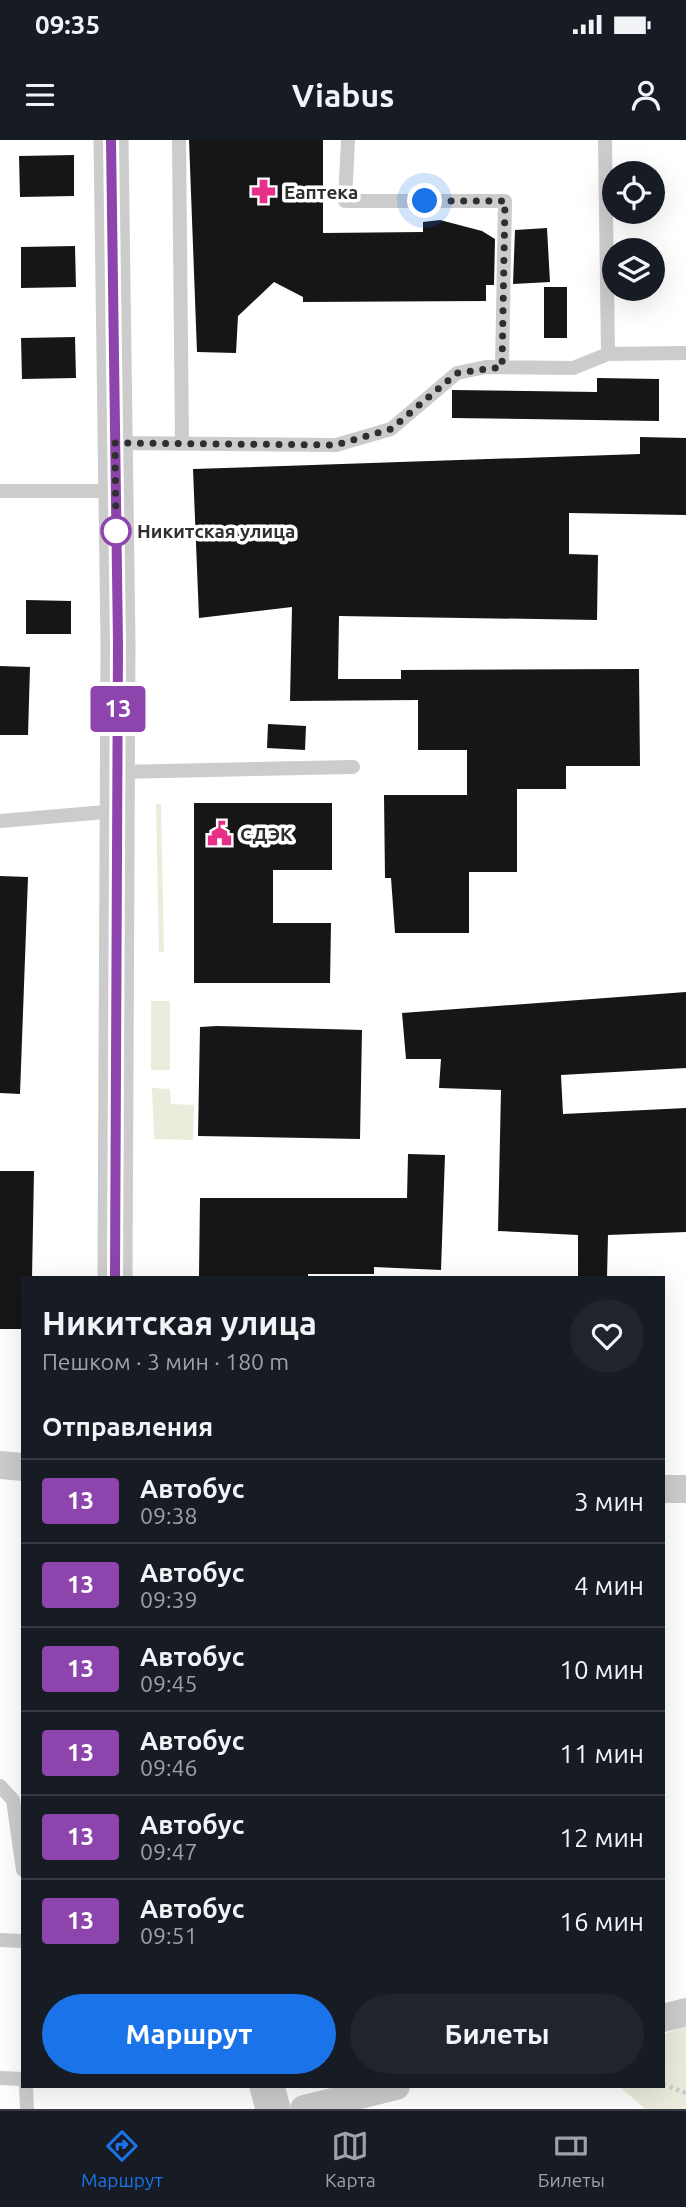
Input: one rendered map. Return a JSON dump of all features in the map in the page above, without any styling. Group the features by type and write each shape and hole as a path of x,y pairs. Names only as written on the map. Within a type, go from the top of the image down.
{"street":[{"path":"111,140 117,772 115,1276"},
{"path":"0,1465 21,1466"},
{"path":"665,1489 686,1489"},
{"path":"665,2017 686,2012"},
{"path":"268,2088 273,2109"},
{"path":"304,2109 388,2088"}],"lane":[{"path":"179,140 183,443"},
{"path":"348,140 345,201 505,201 502,367"},
{"path":"605,140 608,354"},
{"path":"115,443 336,445 391,429 457,373 502,367 573,368 608,354 686,353"},
{"path":"0,491 116,491"},
{"path":"117,772 353,767"},
{"path":"0,821 117,811"},
{"path":"0,1786 13,1800 21,1856"},
{"path":"0,1940 21,1941"},
{"path":"0,2078 21,2079"},
{"path":"26,2088 27,2109"}],"path":[{"path":"665,2085 686,2093"}],"shaded area":[{"path":"156,804 161,804 164,952 159,952"},
{"path":"151,1001 170,1001 170,1070 151,1070"},
{"path":"152,1088 170,1089 171,1104 194,1105 193,1140 154,1139"},
{"path":"686,2025 686,2109 645,2109 621,2088 665,2088 665,2034"}],"building":[{"path":"189,140 323,140 323,233 423,232 423,222 440,220 482,231 495,239 494,285 486,285 486,301 303,302 303,297 274,282 238,316 236,353 197,352"},
{"path":"74,155 74,196 20,197 19,156"},
{"path":"547,228 550,282 513,284 515,230"},
{"path":"75,246 76,287 21,288 21,247"},
{"path":"544,287 567,287 567,338 544,338"},
{"path":"75,337 76,378 22,379 21,338"},
{"path":"597,378 659,379 659,421 452,418 452,390 597,392"},
{"path":"640,437 686,438 686,515 569,513 569,554 598,555 597,620 339,616 338,679 401,679 401,670 639,669 640,766 566,766 566,789 517,789 517,872 469,872 469,933 395,933 391,878 385,878 384,795 467,795 467,750 418,750 418,700 290,701 292,607 199,618 193,469 640,454"},
{"path":"26,600 71,601 71,634 26,634"},
{"path":"0,666 30,667 28,735 0,735"},
{"path":"268,724 306,726 305,750 267,748"},
{"path":"194,803 332,803 332,870 273,870 273,923 331,923 330,983 194,983"},
{"path":"0,876 28,877 20,1094 0,1093"},
{"path":"686,992 686,1068 561,1075 563,1114 686,1108 686,1232 608,1235 607,1276 578,1276 578,1235 498,1231 501,1090 439,1088 441,1059 406,1059 402,1013"},
{"path":"200,1027 362,1030 360,1139 198,1136"},
{"path":"408,1154 445,1155 441,1270 374,1267 374,1274 199,1276 200,1198 407,1198"},
{"path":"0,1171 34,1171 32,1276 21,1276 21,1329 0,1329"}],"bus line":[{"name":"13","path":"111,140 118,644 115,1276"}],"place":[{"name":"Еаптека","path":"264,192"},
{"name":"Никитская улица","path":"116,531"},
{"name":"СДЭК","path":"220,834"}],"route":[{"path":"116,531 115,443 336,445 391,429 457,373 486,367 502,367 505,201 425,201"}]}
